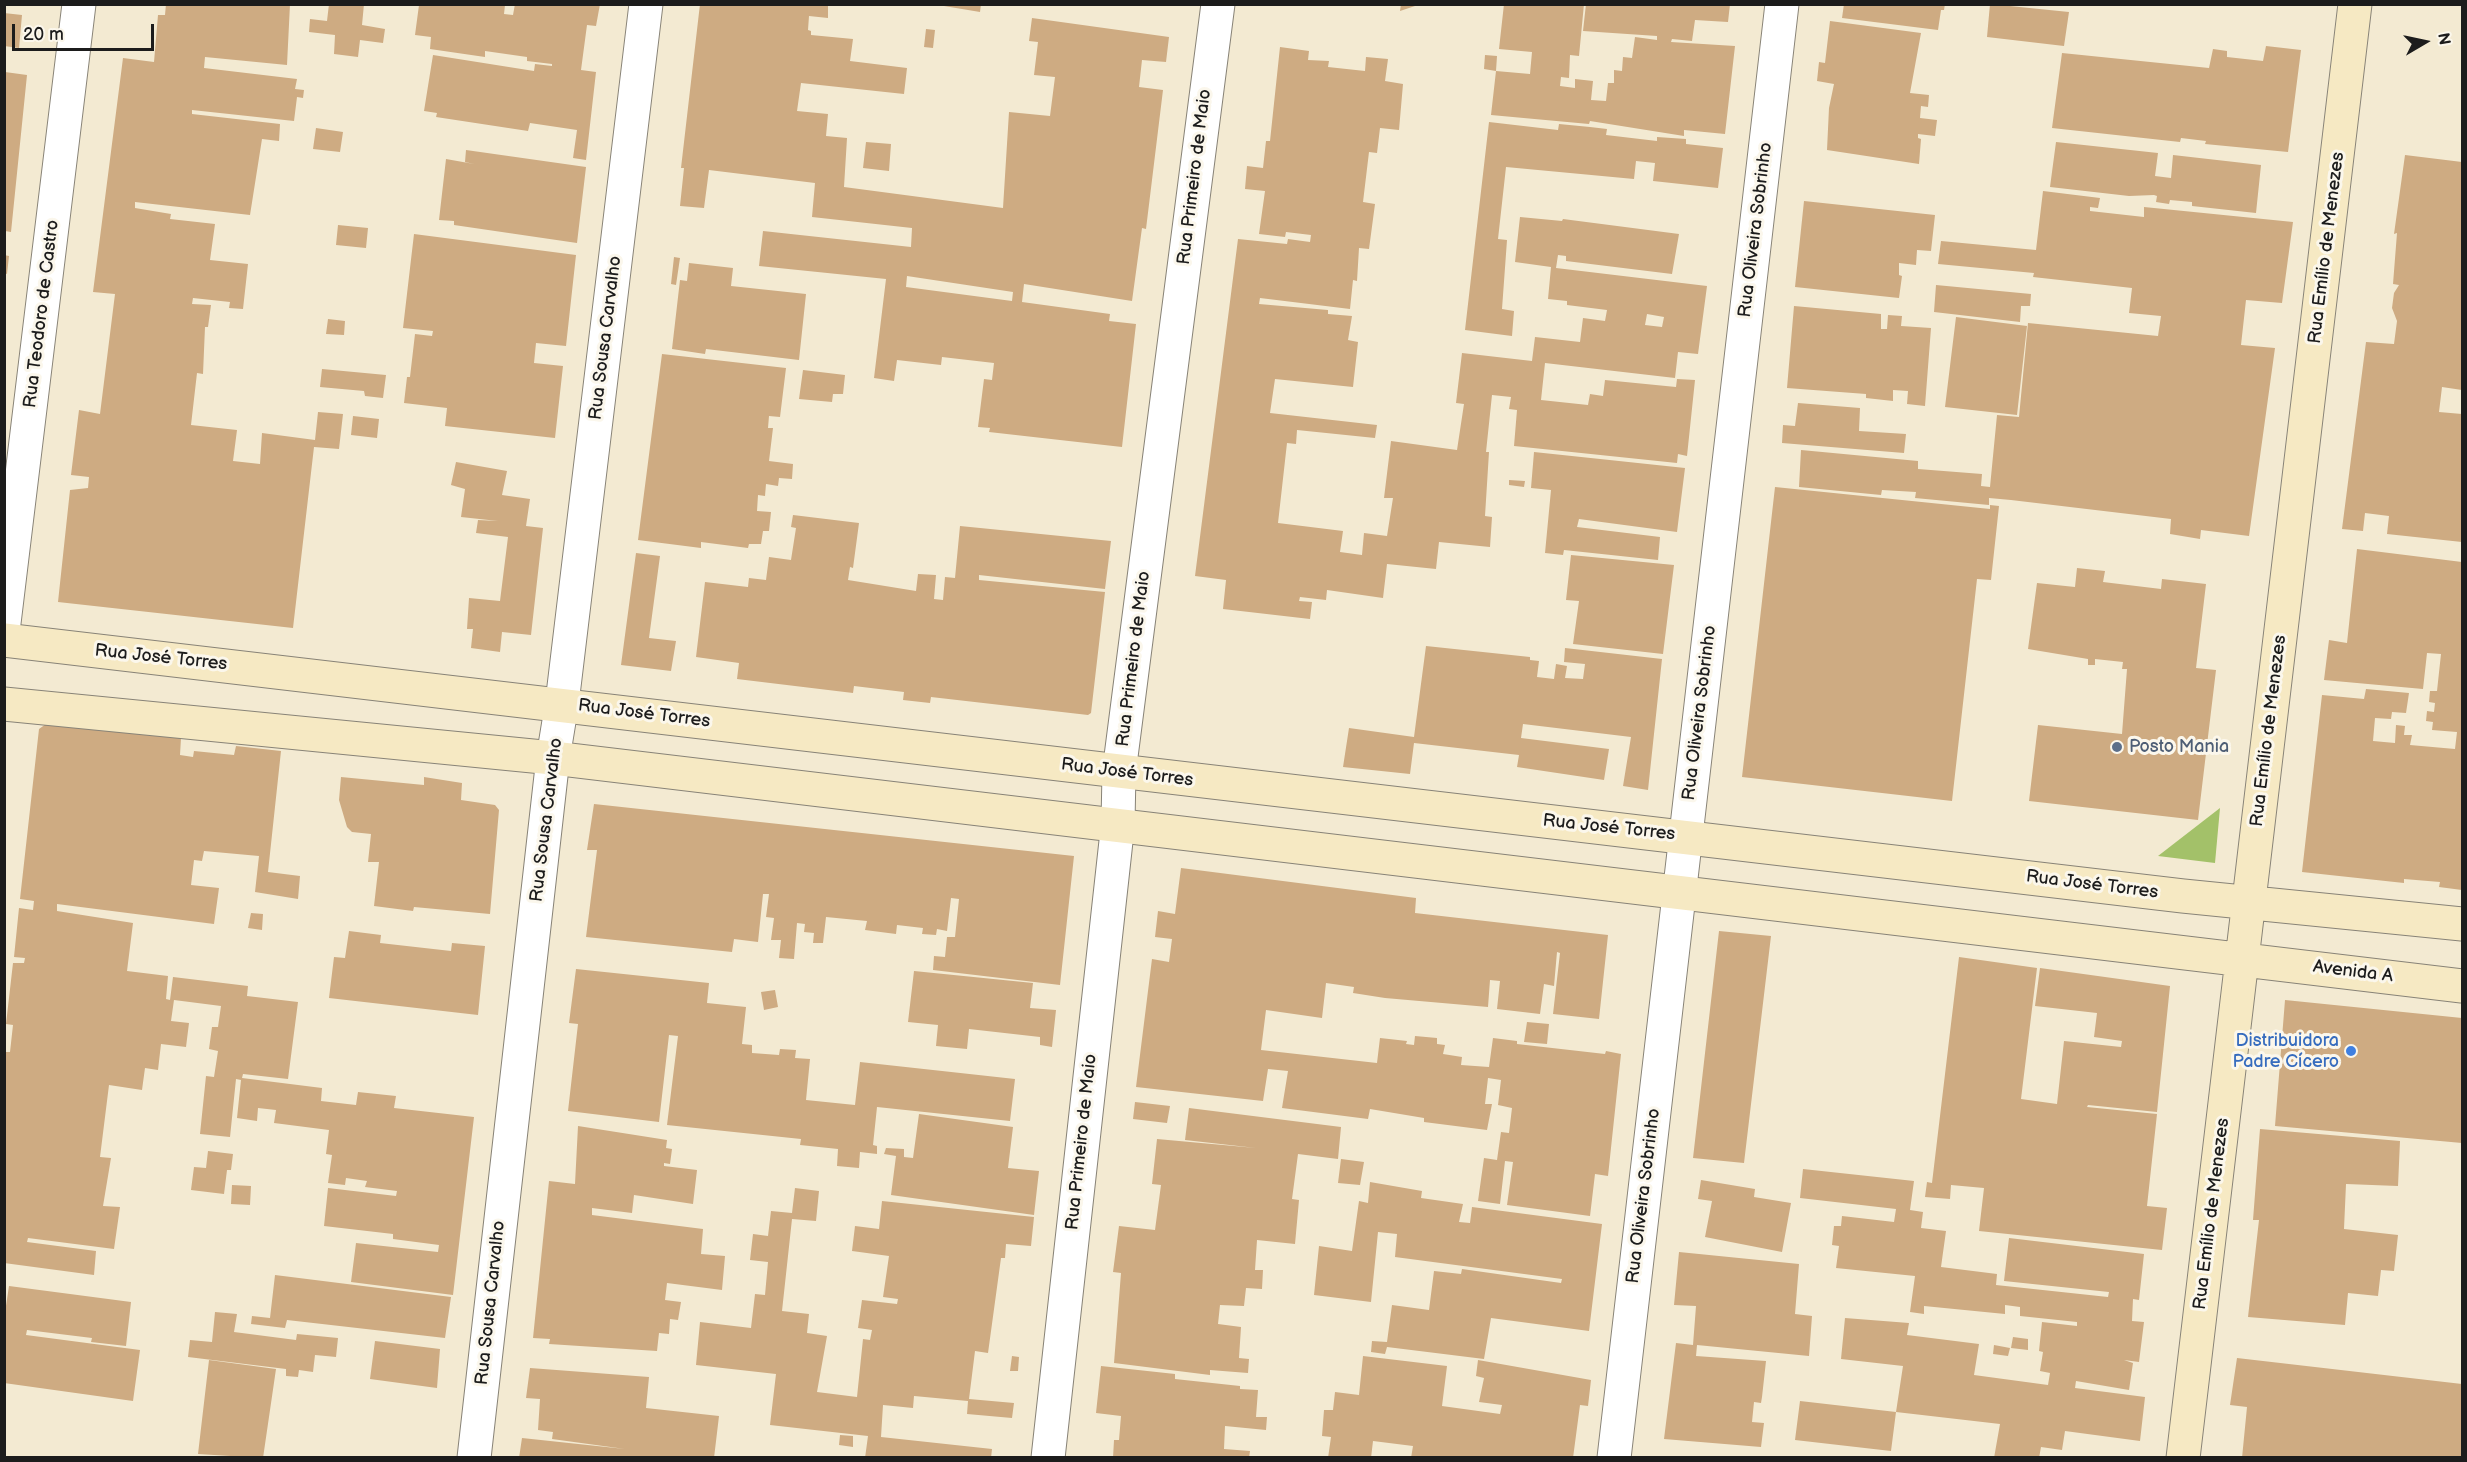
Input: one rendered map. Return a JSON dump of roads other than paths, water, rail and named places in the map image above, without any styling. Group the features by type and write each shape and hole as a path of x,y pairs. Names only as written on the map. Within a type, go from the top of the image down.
{"street":[{"name":"Rua Teodoro de Castro","path":"4,624 79,4"},
{"name":"Rua Sousa Carvalho","path":"474,1458 554,758 646,4"},
{"name":"Rua Primeiro de Maio","path":"1048,1458 1118,823 1119,772 1218,4"},
{"name":"Rua Oliveira Sobrinho","path":"1614,1458 1782,4"},
{"name":"Rua Emílio de Menezes","path":"2183,1458 2355,4"},
{"name":"Rua José Torres","path":"4,640 562,703 1119,772 2249,903"},
{"path":"4,704 554,758 1118,823 2243,959"},
{"path":"2249,903 2463,924"},
{"name":"Avenida A","path":"2243,959 2463,986"}],"place":[{"name":"Posto Mania","path":"2117,747"},
{"name":"Distribuidora Padre Cícero","path":"2351,1051"}]}
